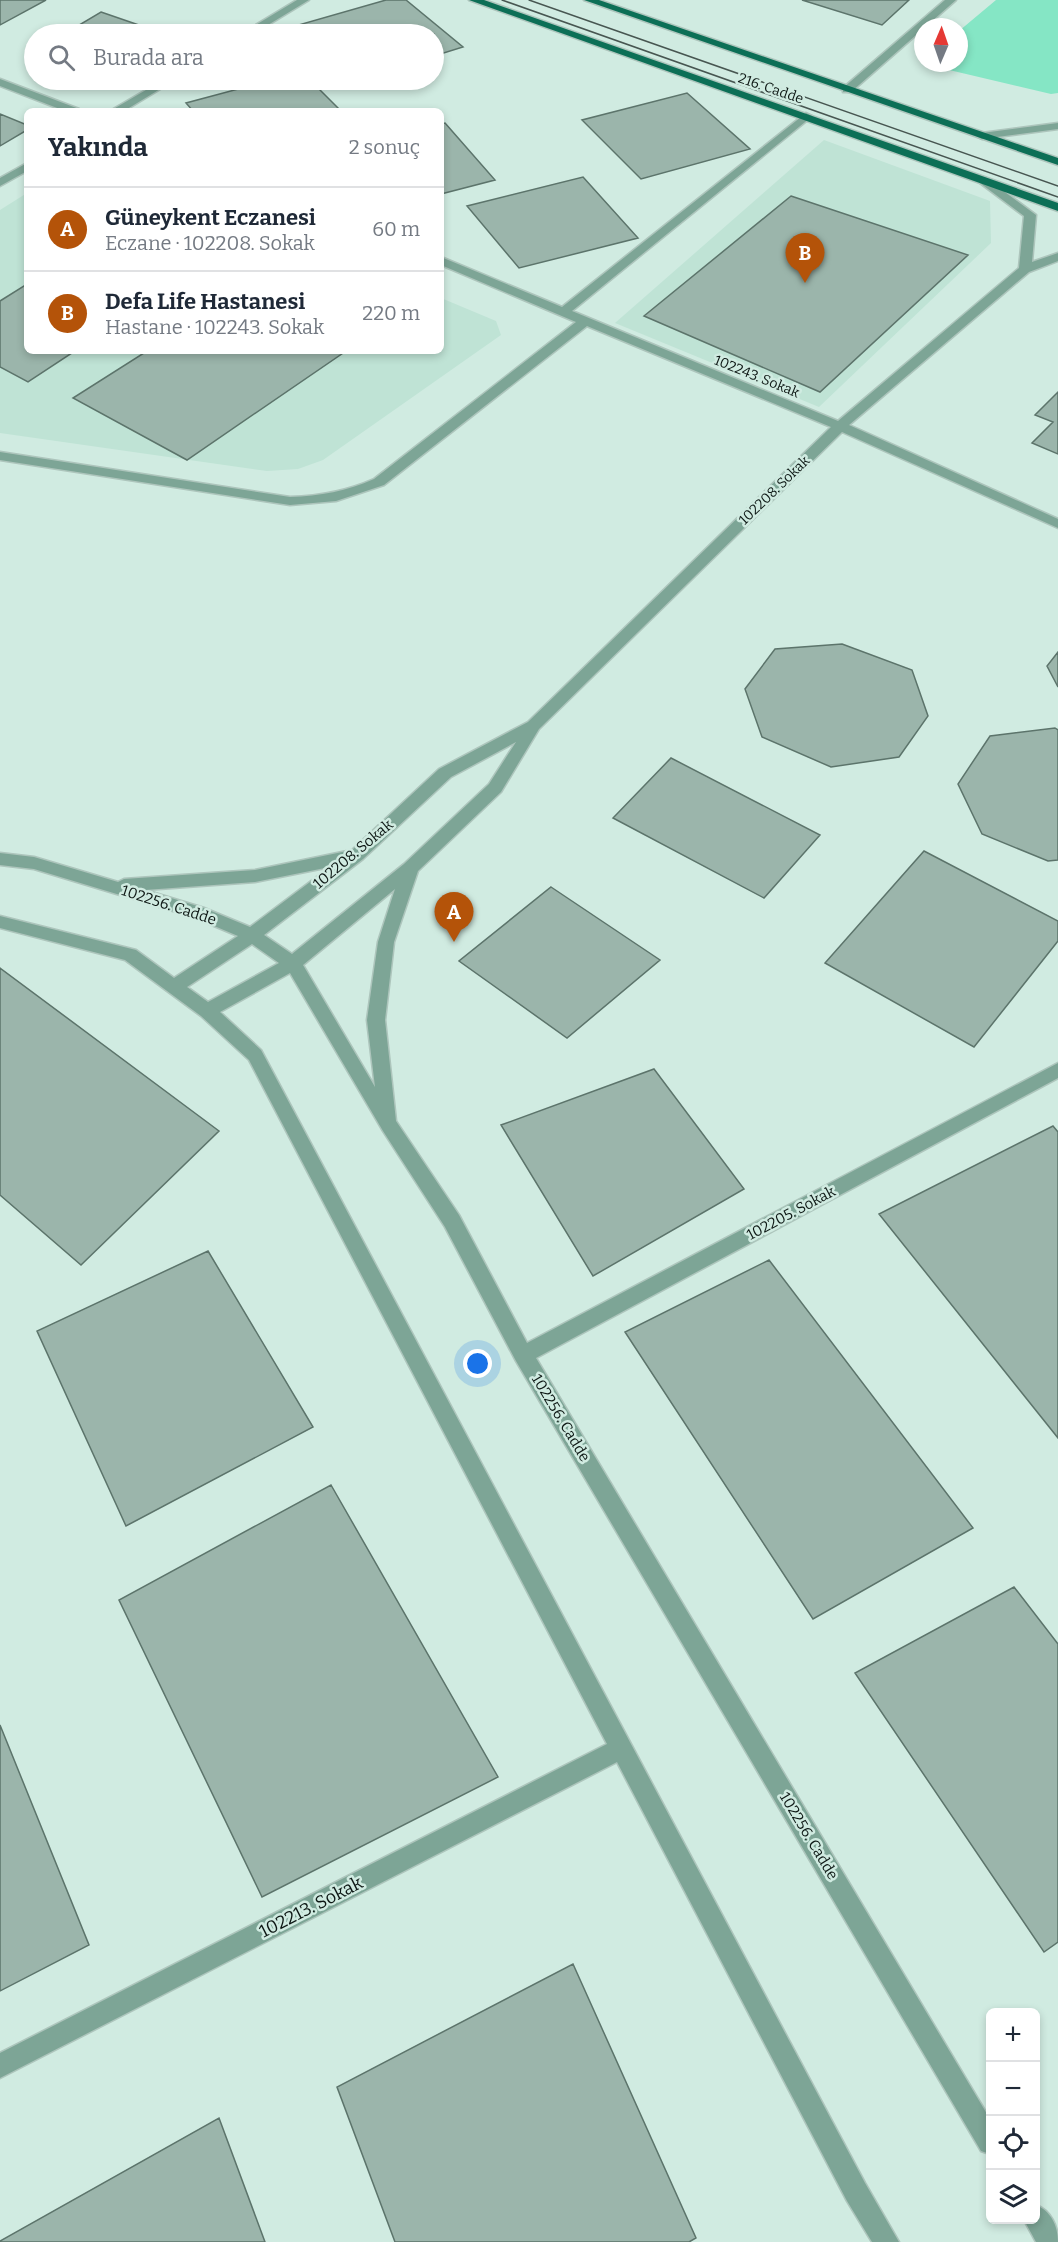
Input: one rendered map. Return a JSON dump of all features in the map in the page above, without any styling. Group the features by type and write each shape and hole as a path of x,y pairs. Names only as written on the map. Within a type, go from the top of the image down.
{"main road":[{"name":"216. Cadde","path":"474,0 1058,207"},
{"name":"216. Cadde","path":"589,0 1058,162"}],"street":[{"path":"263,24 304,0"},
{"path":"847,90 951,0"},
{"path":"0,82 67,108"},
{"path":"121,108 153,90"},
{"path":"563,312 806,116"},
{"path":"982,136 1058,126"},
{"path":"0,183 24,168"},
{"path":"982,180 1030,215 1026,269"},
{"name":"102208. Sokak","path":"207,1011 293,963 410,868 495,788 534,725 840,426 1026,269 1058,257"},
{"name":"102243. Sokak","path":"444,262 840,426 1058,524"},
{"path":"0,456 290,501 311,501 349,495 379,482 585,321"},
{"name":"102208. Sokak","path":"174,987 252,935 357,855 445,773 534,725"},
{"path":"112,886 255,876 357,855"},
{"name":"102256. Cadde","path":"0,859 34,863 198,912 252,935 293,963 389,1125 452,1221 524,1356 986,2135"},
{"path":"389,1125 376,1020 386,942 410,868"},
{"path":"0,922 130,955 207,1011 255,1055 856,2193 886,2242"},
{"name":"102205. Sokak","path":"524,1356 1058,1071"},
{"name":"102213. Sokak","path":"0,2066 622,1749"},
{"path":"1039,2224 1052,2242"}],"shaded area":[{"path":"824,140 990,201 991,243 819,407 615,323"},
{"path":"24,195 24,354 444,354 444,299 496,321 501,335 323,460 298,469 267,471 0,433 0,210"}],"green space":[{"path":"996,0 1058,0 1058,93 1051,94 958,72 968,72 968,23"}],"building":[{"path":"0,0 46,0 0,25"},
{"path":"386,0 406,0 435,24 302,24"},
{"path":"802,0 909,0 882,25"},
{"path":"101,12 136,24 81,24"},
{"path":"444,31 463,47 444,53"},
{"path":"235,90 320,90 338,108 190,108 186,103"},
{"path":"687,93 750,149 641,179 582,120"},
{"path":"0,114 24,124 24,132 0,146"},
{"path":"445,123 495,180 444,193"},
{"path":"583,177 638,238 519,268 467,206"},
{"path":"791,196 968,255 820,392 644,316"},
{"path":"24,286 24,354 70,354 28,382 0,367 0,301"},
{"path":"142,354 342,354 187,460 73,398"},
{"path":"1058,392 1058,454 1032,443 1053,422 1035,415"},
{"path":"842,644 912,670 928,716 899,757 831,767 762,737 745,689 775,649"},
{"path":"1058,652 1058,687 1047,666"},
{"path":"1055,728 1058,730 1058,860 1048,861 982,834 958,784 990,736"},
{"path":"671,758 820,835 764,898 613,818"},
{"path":"924,851 1058,921 1058,941 974,1047 825,963"},
{"path":"551,887 660,960 567,1038 459,961"},
{"path":"0,968 219,1131 81,1265 0,1195"},
{"path":"654,1069 744,1189 593,1276 501,1125"},
{"path":"1053,1126 1058,1132 1058,1438 879,1214"},
{"path":"208,1251 313,1427 126,1526 37,1331"},
{"path":"769,1260 973,1528 813,1619 625,1332"},
{"path":"331,1485 498,1777 262,1897 119,1600"},
{"path":"1014,1587 1058,1644 1058,1942 1044,1952 855,1673"},
{"path":"0,1725 89,1945 0,1991"},
{"path":"573,1964 696,2238 689,2242 395,2242 337,2087"},
{"path":"219,2118 265,2242 0,2242 0,2241"}],"tram line":[{"path":"502,0 1058,197"},
{"path":"529,0 1058,186"}],"place":[{"name":"Defa Life Hastanesi","path":"805,283"},
{"name":"Güneykent Eczanesi","path":"454,942"}]}
